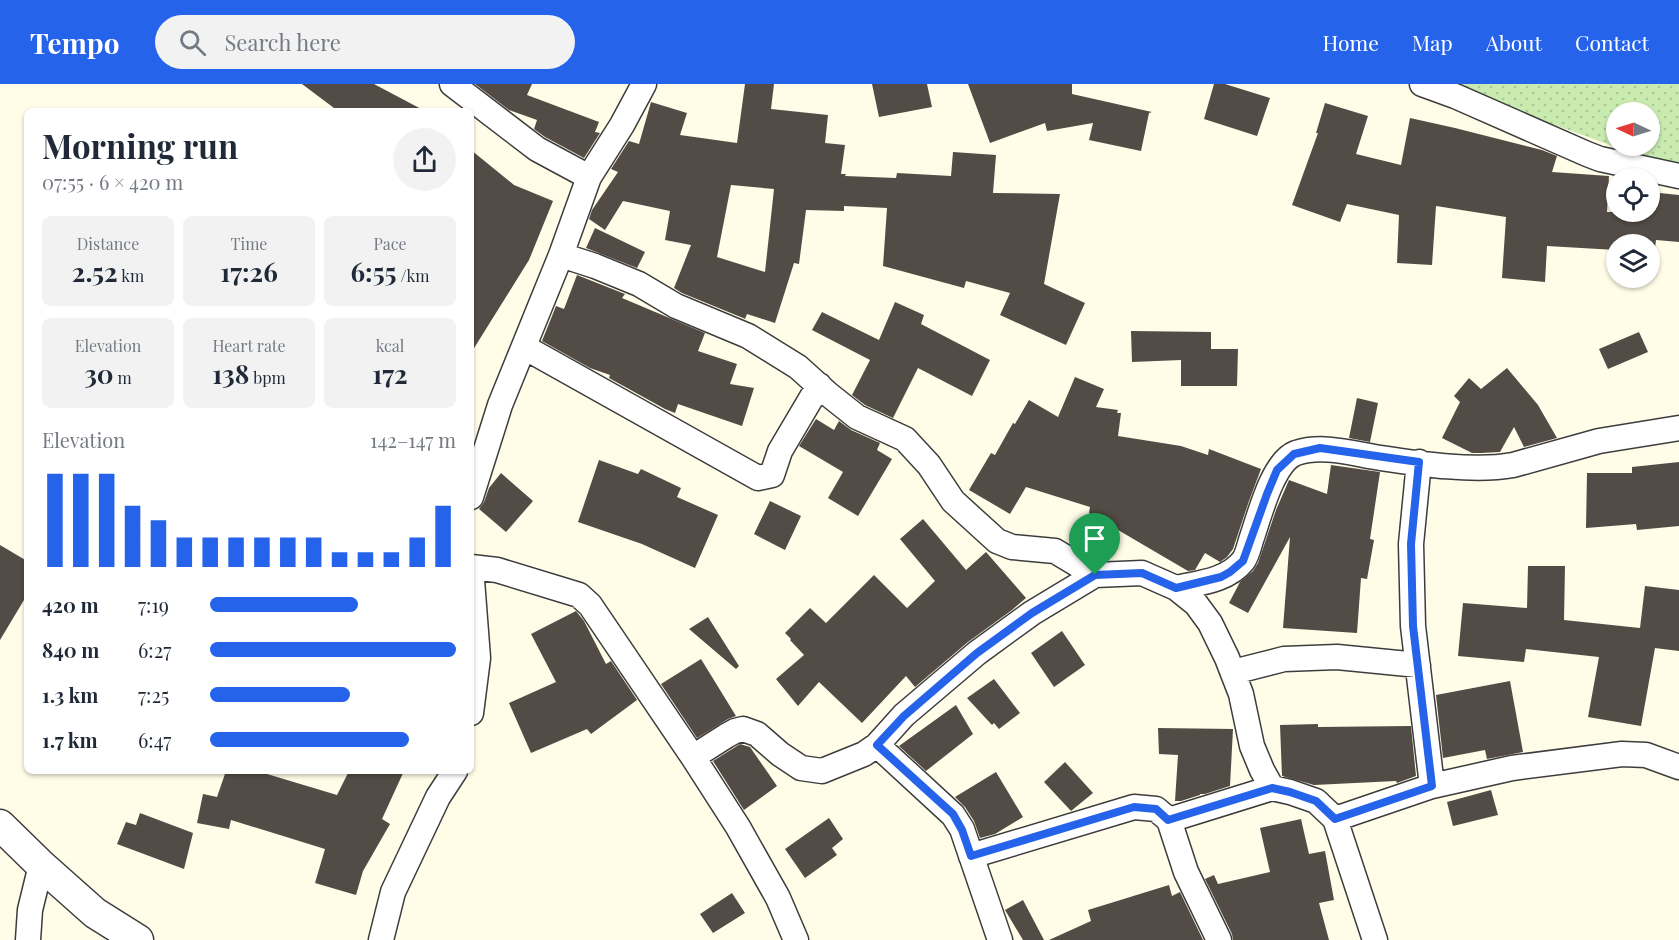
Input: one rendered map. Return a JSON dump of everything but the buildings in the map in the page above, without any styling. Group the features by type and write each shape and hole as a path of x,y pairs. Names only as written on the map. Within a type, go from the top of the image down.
{"street":[{"path":"452,84 537,149 588,177"},
{"path":"474,487 500,405 561,255 588,177 622,125 644,84"},
{"path":"1422,84 1600,159 1679,176"},
{"path":"561,255 639,284 676,306 748,336 798,367 857,417 905,439 929,465 953,501 997,541 1012,547 1055,551 1095,575"},
{"path":"524,347 758,478 772,475 780,451 819,385"},
{"path":"1176,588 1221,577 1243,561 1277,470 1294,454 1320,448 1474,468 1502,467 1599,441 1679,428"},
{"path":"1419,462 1411,544 1413,626 1432,786"},
{"path":"474,567 497,570 579,595 590,605 738,827 772,888 796,940"},
{"path":"693,758 726,736 743,729 757,734 801,768 822,771 864,754 877,745 904,716 977,653 1032,613 1095,575 1142,573 1176,588 1196,604 1210,623 1233,672 1241,694 1252,746 1272,788"},
{"path":"474,606 478,658 474,689"},
{"path":"1233,672 1284,659 1337,657 1418,665"},
{"path":"877,745 953,814 962,830 1000,940"},
{"path":"1335,819 1432,786 1512,768 1622,754 1646,755 1679,767"},
{"path":"381,940 393,892 438,797 453,774"},
{"path":"1168,820 1272,788 1316,801 1335,819 1375,940"},
{"path":"971,856 1134,807 1156,809 1168,820 1186,872 1219,940"},
{"path":"0,825 95,913 138,940"},
{"path":"28,940 30,910 41,865"}],"green space":[{"path":"1442,84 1679,84 1679,170 1640,156 1660,156 1660,102 1606,102 1606,144"}],"route":[{"path":"1320,448 1419,462 1411,544 1413,626 1432,786 1335,819 1316,801 1272,788 1168,820 1156,809 1134,807 971,856 962,830 953,814 877,745 904,716 977,653 1032,613 1095,575 1142,573 1176,588 1221,577 1230,572 1243,561 1277,470 1294,454 1320,448"}]}
